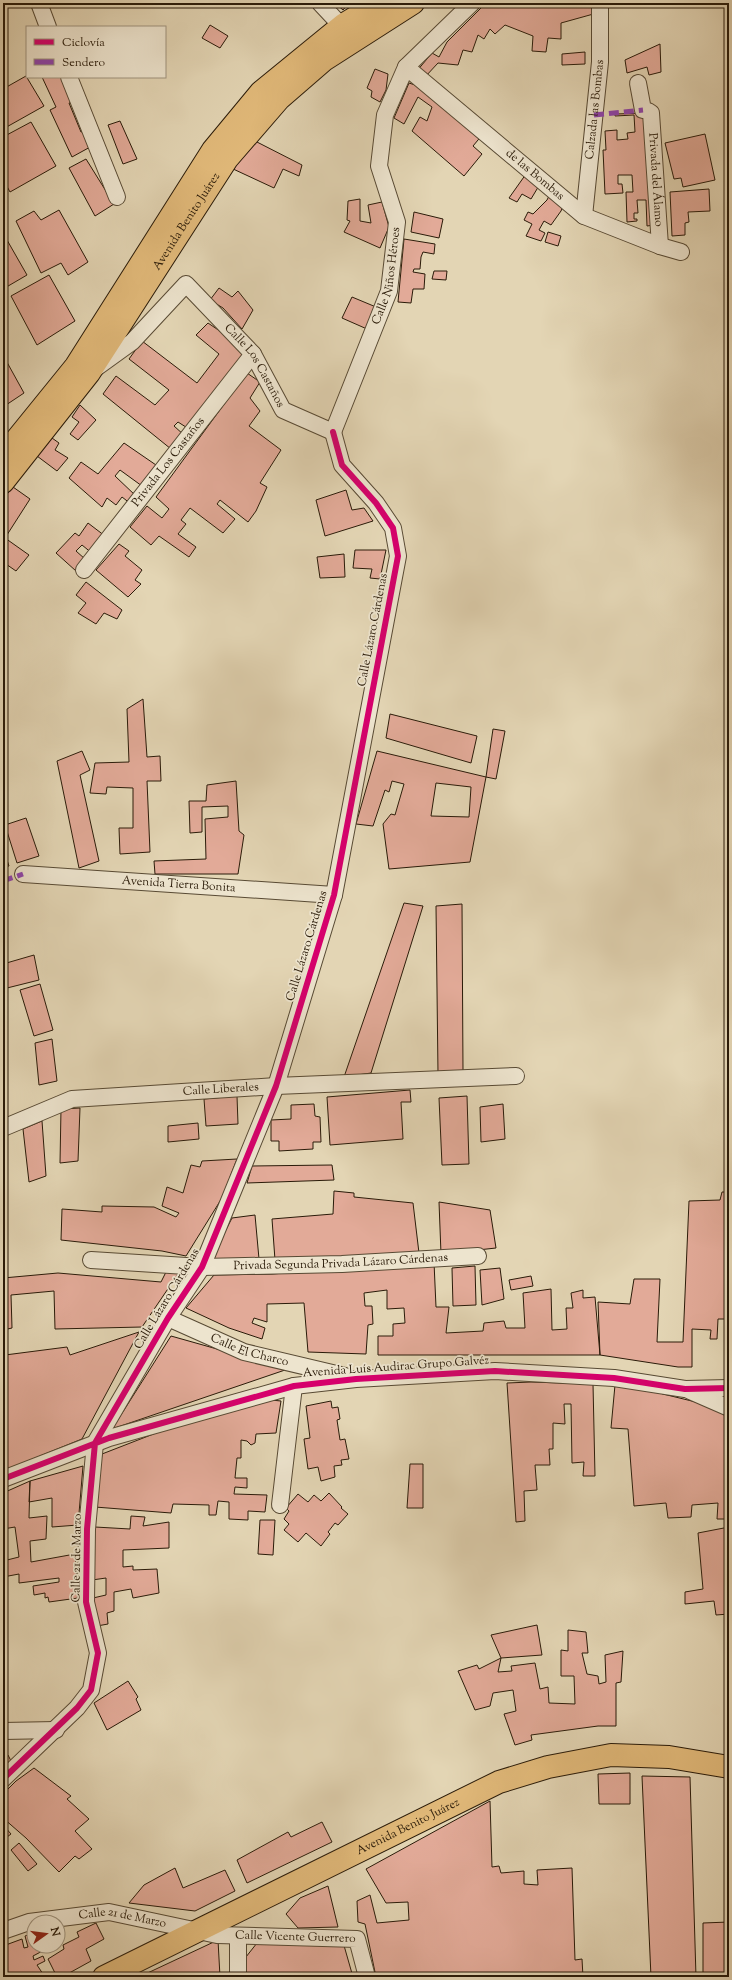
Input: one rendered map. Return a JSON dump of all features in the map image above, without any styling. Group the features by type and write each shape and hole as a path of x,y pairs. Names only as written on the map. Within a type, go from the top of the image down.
{"main road":[{"name":"Avenida Benito Juárez","path":"3,482 89,373 227,160 279,99 324,60 380,3"},
{"name":"Avenida Benito Juárez","path":"3,456 76,366 213,150 261,92 349,33 413,3"},
{"name":"Avenida Benito Juárez","path":"105,1976 195,1930 499,1782 548,1767 611,1755 669,1757 729,1767"},
{"name":"Avenida Benito Juárez","path":"130,1977 300,1895 501,1793 549,1780 611,1770 662,1772 721,1778 729,1781"}],"street":[{"path":"39,3 48,26"},
{"path":"320,3 349,33"},
{"name":"Calle Niños Héroes","path":"333,432 389,291 397,222 379,166 385,115 406,67 472,3"},
{"name":"Calzada las Bombas","path":"584,216 600,62 600,3"},
{"name":"de las Bombas","path":"406,67 584,216 660,246 681,252"},
{"path":"69,78 117,196"},
{"name":"Privada del Álamo","path":"638,83 647,112 660,246"},
{"name":"Calle Los Castaños","path":"89,373 132,342 186,284 253,354 283,410 333,432"},
{"name":"Privada Los Castaños","path":"84,570 253,354"},
{"name":"Calle Lázaro Cárdenas","path":"95,1443 168,1318 202,1267 276,1086 334,895 398,556 393,528 376,503 342,466 333,432"},
{"name":"Avenida Tierra Bonita","path":"23,874 334,895"},
{"name":"Calle Liberales","path":"3,1128 72,1100 276,1086 516,1076"},
{"name":"Privada Segunda Privada Lázaro Cárdenas","path":"91,1260 202,1267 342,1264 478,1256"},
{"name":"Calle El Charco","path":"168,1318 244,1352 356,1379"},
{"name":"Avenida Luís Audirac Grupo Galvéz","path":"3,1479 95,1443 294,1386 356,1379 495,1372 614,1378 685,1388"},
{"path":"280,1506 294,1386"},
{"path":"685,1388 729,1388"},
{"path":"685,1388 729,1408"},
{"name":"Calle 21 de Marzo","path":"3,1779 56,1730 77,1708 90,1690 98,1653 86,1602 87,1529 95,1443"},
{"path":"3,1731 56,1730"},
{"name":"Calle 21 de Marzo","path":"3,1931 30,1922 109,1912 195,1930"},
{"name":"Calle Vicente Guerrero","path":"195,1930 217,1935 238,1937 357,1939 366,1977"},
{"path":"238,1937 238,1977"}],"building":[{"path":"335,3 349,3 343,10"},
{"path":"486,3 597,3 597,13 561,23 561,39 548,38 546,52 532,51 533,36 505,25 495,34 490,29 484,39 478,35 472,52 463,50 458,65 438,63 425,77 416,72 432,53 439,57 447,42"},
{"path":"210,25 228,36 220,48 202,38"},
{"path":"660,44 661,72 649,75 647,67 627,73 625,60"},
{"path":"585,52 585,64 562,65 562,54"},
{"path":"375,69 388,74 386,90 380,102 371,97 372,91 367,88"},
{"path":"26,76 44,106 3,129 3,89"},
{"path":"42,78 64,78 76,101 69,103 81,132 86,131 92,146 72,157 50,110 56,107"},
{"path":"409,83 421,87 483,134 473,146 482,154 464,176 412,131 420,117 427,121 432,107 418,97 404,124 394,118"},
{"path":"648,113 654,225 647,226 646,200 637,200 638,213 634,213 634,219 637,219 637,221 627,222 626,192 633,192 632,175 618,175 618,184 622,184 623,193 605,194 603,150 606,150 605,131 617,130 617,140 628,139 627,133 635,132 634,115 615,116 615,114"},
{"path":"120,121 137,159 123,164 108,125"},
{"path":"31,122 56,166 10,192 3,179 3,137"},
{"path":"705,134 715,180 683,187 681,178 674,179 665,143"},
{"path":"255,141 302,165 299,176 283,169 274,188 231,168"},
{"path":"86,159 114,204 95,216 69,168"},
{"path":"526,174 540,184 531,199 522,194 517,202 509,198"},
{"path":"709,189 710,211 688,212 689,222 685,223 685,235 672,236 670,192"},
{"path":"550,194 564,204 561,211 551,225 544,221 539,230 545,233 541,241 526,236 532,224 524,220 528,212 533,214 547,200"},
{"path":"360,199 360,221 371,223 368,205 382,202 389,227 380,248 344,232 350,221 347,220 348,201"},
{"path":"59,210 88,262 68,275 61,263 41,273 16,221 34,211 41,220"},
{"path":"414,212 443,219 439,238 411,232"},
{"path":"548,232 561,236 558,246 545,242"},
{"path":"3,233 27,275 3,289"},
{"path":"404,239 435,244 434,254 423,252 420,269 414,269 413,272 425,274 424,289 413,289 411,303 398,302"},
{"path":"434,271 447,271 446,280 432,279"},
{"path":"49,275 75,321 37,345 11,296"},
{"path":"219,288 232,297 238,291 253,310 242,329 223,308 210,300"},
{"path":"352,297 376,307 367,329 342,318"},
{"path":"208,323 236,342 244,356 189,429 178,422 174,426 184,435 171,449 103,394 116,376 155,405 169,390 129,359 142,341 197,383 219,354 196,335"},
{"path":"3,355 24,393 3,407"},
{"path":"247,373 260,382 250,398 260,411 249,426 281,450 260,483 267,487 256,511 248,522 220,500 217,504 235,519 223,533 190,508 181,520 186,524 178,534 196,547 189,557 159,536 151,545 130,527 147,506 162,518 169,509 156,497"},
{"path":"80,405 96,420 78,440 70,434 79,422 72,417"},
{"path":"52,438 59,443 55,450 68,458 57,471 37,456"},
{"path":"124,443 156,465 142,486 120,470 115,476 136,496 131,504 122,497 116,505 107,498 102,507 69,478 81,462 98,474"},
{"path":"13,487 30,499 5,538 29,555 16,571 3,562 3,499"},
{"path":"346,490 352,510 364,508 373,521 325,536 316,500"},
{"path":"88,523 105,536 93,554 82,545 76,551 85,559 76,571 56,553 75,533 79,536"},
{"path":"119,544 129,551 125,556 142,570 135,580 141,584 128,597 96,570"},
{"path":"355,550 386,550 380,579 370,578 372,569 353,568"},
{"path":"344,554 345,577 320,578 317,557"},
{"path":"86,582 122,610 117,619 104,613 96,624 78,613 86,603 76,595"},
{"path":"143,699 147,757 160,756 161,781 147,781 150,852 120,854 119,828 133,828 133,788 107,787 106,794 90,793 95,763 129,762 127,709"},
{"path":"390,714 477,736 471,763 386,738"},
{"path":"493,729 505,731 496,779 486,777"},
{"path":"82,751 90,770 80,775 99,861 79,868 57,761"},
{"path":"377,751 486,777 470,862 389,869 383,824 391,814 395,815 404,784 392,781 389,792 385,790 373,826 356,824","holes":["436,783 471,787 469,817 431,816"]},
{"path":"236,781 239,831 244,835 238,874 155,874 154,861 206,859 205,819 228,817 228,806 202,807 202,832 190,833 189,801 206,801 207,785"},
{"path":"26,818 39,856 17,863 5,825"},
{"path":"3,848 9,866 3,867"},
{"path":"404,903 423,906 371,1073 344,1077"},
{"path":"462,904 463,1071 438,1074 436,906"},
{"path":"34,955 39,980 3,989 3,964"},
{"path":"40,984 53,1030 34,1036 20,990"},
{"path":"52,1039 57,1081 39,1085 35,1043"},
{"path":"410,1090 411,1102 401,1102 403,1139 330,1145 327,1097"},
{"path":"237,1096 238,1124 206,1126 204,1099"},
{"path":"467,1096 469,1164 442,1165 439,1098"},
{"path":"314,1104 315,1116 320,1117 321,1142 313,1142 313,1149 279,1151 279,1141 271,1141 271,1120 291,1119 291,1105"},
{"path":"503,1104 505,1139 481,1142 480,1107"},
{"path":"80,1108 78,1161 60,1163 61,1109"},
{"path":"42,1121 46,1176 29,1182 23,1129"},
{"path":"198,1123 199,1139 168,1142 168,1126"},
{"path":"237,1159 222,1198 186,1256 162,1251 61,1240 62,1209 102,1212 102,1206 154,1207 176,1217 179,1213 162,1206 167,1187 183,1193 191,1165 200,1167 202,1161"},
{"path":"332,1165 334,1180 247,1183 252,1166"},
{"path":"334,1191 354,1193 354,1197 413,1203 419,1253 275,1260 272,1219 333,1214"},
{"path":"722,1192 729,1192 729,1319 718,1319 717,1339 710,1339 711,1330 692,1329 692,1367 678,1367 600,1355 598,1302 630,1304 634,1279 660,1279 657,1342 683,1342 689,1201 720,1200"},
{"path":"439,1202 490,1210 496,1248 441,1254"},
{"path":"255,1215 259,1259 210,1261 232,1218"},
{"path":"434,1262 436,1307 449,1307 446,1333 483,1331 484,1323 504,1321 506,1328 525,1328 523,1293 551,1289 552,1330 567,1329 566,1308 573,1308 571,1293 583,1290 583,1298 595,1297 600,1355 378,1355 378,1336 393,1336 393,1324 405,1323 404,1308 387,1309 387,1290 364,1293 365,1306 372,1306 373,1324 368,1325 366,1354 308,1352 304,1303 267,1304 267,1322 254,1318 252,1323 265,1328 262,1339 229,1328 186,1308 214,1275 272,1274"},
{"path":"475,1266 476,1305 453,1306 452,1268"},
{"path":"500,1268 504,1299 482,1305 480,1270"},
{"path":"167,1270 178,1274 142,1327 55,1329 54,1291 11,1295 12,1328 3,1330 3,1278 58,1273 161,1282"},
{"path":"531,1276 533,1286 511,1290 509,1280"},
{"path":"139,1332 82,1439 3,1471 3,1348 5,1355 67,1347 70,1355"},
{"path":"171,1336 288,1369 112,1429"},
{"path":"531,1382 593,1384 595,1476 583,1476 584,1462 572,1463 571,1404 564,1404 565,1424 553,1423 553,1449 549,1449 550,1465 535,1465 537,1490 524,1491 525,1521 516,1522 507,1383"},
{"path":"615,1385 637,1385 663,1394 729,1410 729,1519 717,1519 718,1503 692,1505 691,1517 668,1518 666,1503 634,1506 628,1429 611,1428"},
{"path":"261,1399 281,1401 276,1433 256,1434 255,1443 251,1445 247,1441 241,1440 241,1458 237,1458 235,1478 247,1478 247,1488 235,1487 234,1494 267,1495 265,1512 248,1511 248,1520 229,1519 229,1502 218,1501 216,1515 209,1515 209,1505 173,1504 171,1513 95,1507 102,1454 174,1426"},
{"path":"331,1401 332,1408 338,1407 340,1419 337,1420 340,1440 345,1439 349,1459 341,1460 342,1465 334,1466 335,1477 321,1481 318,1467 308,1469 304,1439 310,1438 306,1406"},
{"path":"410,1464 423,1464 423,1508 407,1508"},
{"path":"83,1466 78,1525 52,1527 52,1498 29,1502 30,1481"},
{"path":"30,1481 29,1518 47,1516 46,1539 30,1541 31,1562 75,1554 78,1598 49,1602 48,1597 45,1598 45,1593 34,1595 33,1586 59,1582 59,1578 19,1583 19,1574 3,1577 3,1561 19,1557 15,1527 3,1529 3,1493"},
{"path":"329,1493 348,1514 338,1525 335,1523 328,1532 330,1534 321,1546 306,1533 298,1542 284,1530 289,1524 284,1519 289,1511 286,1508 298,1494 308,1502 314,1495 321,1501"},
{"path":"131,1516 145,1517 143,1526 169,1522 169,1548 123,1550 123,1567 133,1566 133,1570 157,1569 159,1593 133,1598 131,1589 114,1592 114,1611 107,1613 108,1624 97,1626 93,1598 106,1595 106,1578 92,1580 91,1542 95,1527 130,1529"},
{"path":"260,1520 275,1520 273,1555 258,1554"},
{"path":"729,1527 729,1614 716,1615 714,1601 685,1604 685,1592 703,1589 698,1533"},
{"path":"537,1625 542,1655 501,1658 491,1635"},
{"path":"568,1630 586,1632 588,1653 582,1653 587,1674 598,1676 599,1684 606,1682 605,1655 623,1651 621,1682 616,1683 616,1726 598,1726 531,1735 532,1740 515,1745 504,1714 516,1711 513,1690 493,1693 490,1706 475,1710 458,1671 477,1665 479,1669 501,1658 498,1672 512,1671 511,1666 535,1663 540,1689 548,1687 549,1703 575,1704 574,1676 561,1676 561,1650 568,1651"},
{"path":"128,1681 138,1697 136,1699 141,1710 107,1730 94,1703"},
{"path":"8,1755 14,1767 3,1773 3,1757"},
{"path":"34,1768 71,1796 67,1799 89,1819 75,1831 92,1849 79,1859 75,1856 59,1872 26,1838 3,1818 3,1794 16,1781"},
{"path":"630,1773 630,1804 599,1804 598,1774"},
{"path":"642,1776 690,1777 696,1977 651,1977"},
{"path":"490,1801 492,1867 499,1866 501,1873 524,1871 524,1884 538,1885 537,1870 572,1868 575,1960 582,1959 583,1977 376,1977 365,1924 358,1922 357,1901 370,1895 377,1923 409,1920 408,1902 386,1903 366,1869"},
{"path":"322,1822 332,1842 247,1883 237,1860 288,1832 291,1837"},
{"path":"4,1826 11,1834 3,1840 3,1827"},
{"path":"19,1843 37,1864 28,1871 11,1850"},
{"path":"175,1868 183,1888 225,1870 235,1891 195,1911 129,1903 144,1885"},
{"path":"328,1886 338,1927 298,1928 286,1914 300,1898"},
{"path":"729,1922 729,1973 703,1974 703,1923"},
{"path":"96,1923 104,1939 86,1949 91,1961 62,1977 57,1977 48,1959 56,1954 66,1954 66,1944 79,1937 77,1932"},
{"path":"22,1939 24,1948 26,1948 26,1954 37,1954 33,1956 34,1960 43,1956 45,1961 37,1965 45,1977 3,1977 3,1946"},
{"path":"218,1940 220,1977 139,1977"},
{"path":"343,1942 353,1977 243,1977 242,1962 257,1943"}],"marked path":[{"path":"594,115 643,110"},
{"path":"3,881 23,874"}],"cycle path":[{"path":"3,1779 77,1708 91,1690 98,1653 86,1602 87,1529 95,1443 168,1318 202,1267 276,1086 334,895 398,556 393,528 376,503 342,465 333,432"},
{"path":"3,1479 109,1438 294,1386 356,1379 495,1371 614,1378 685,1389 729,1388"}]}
